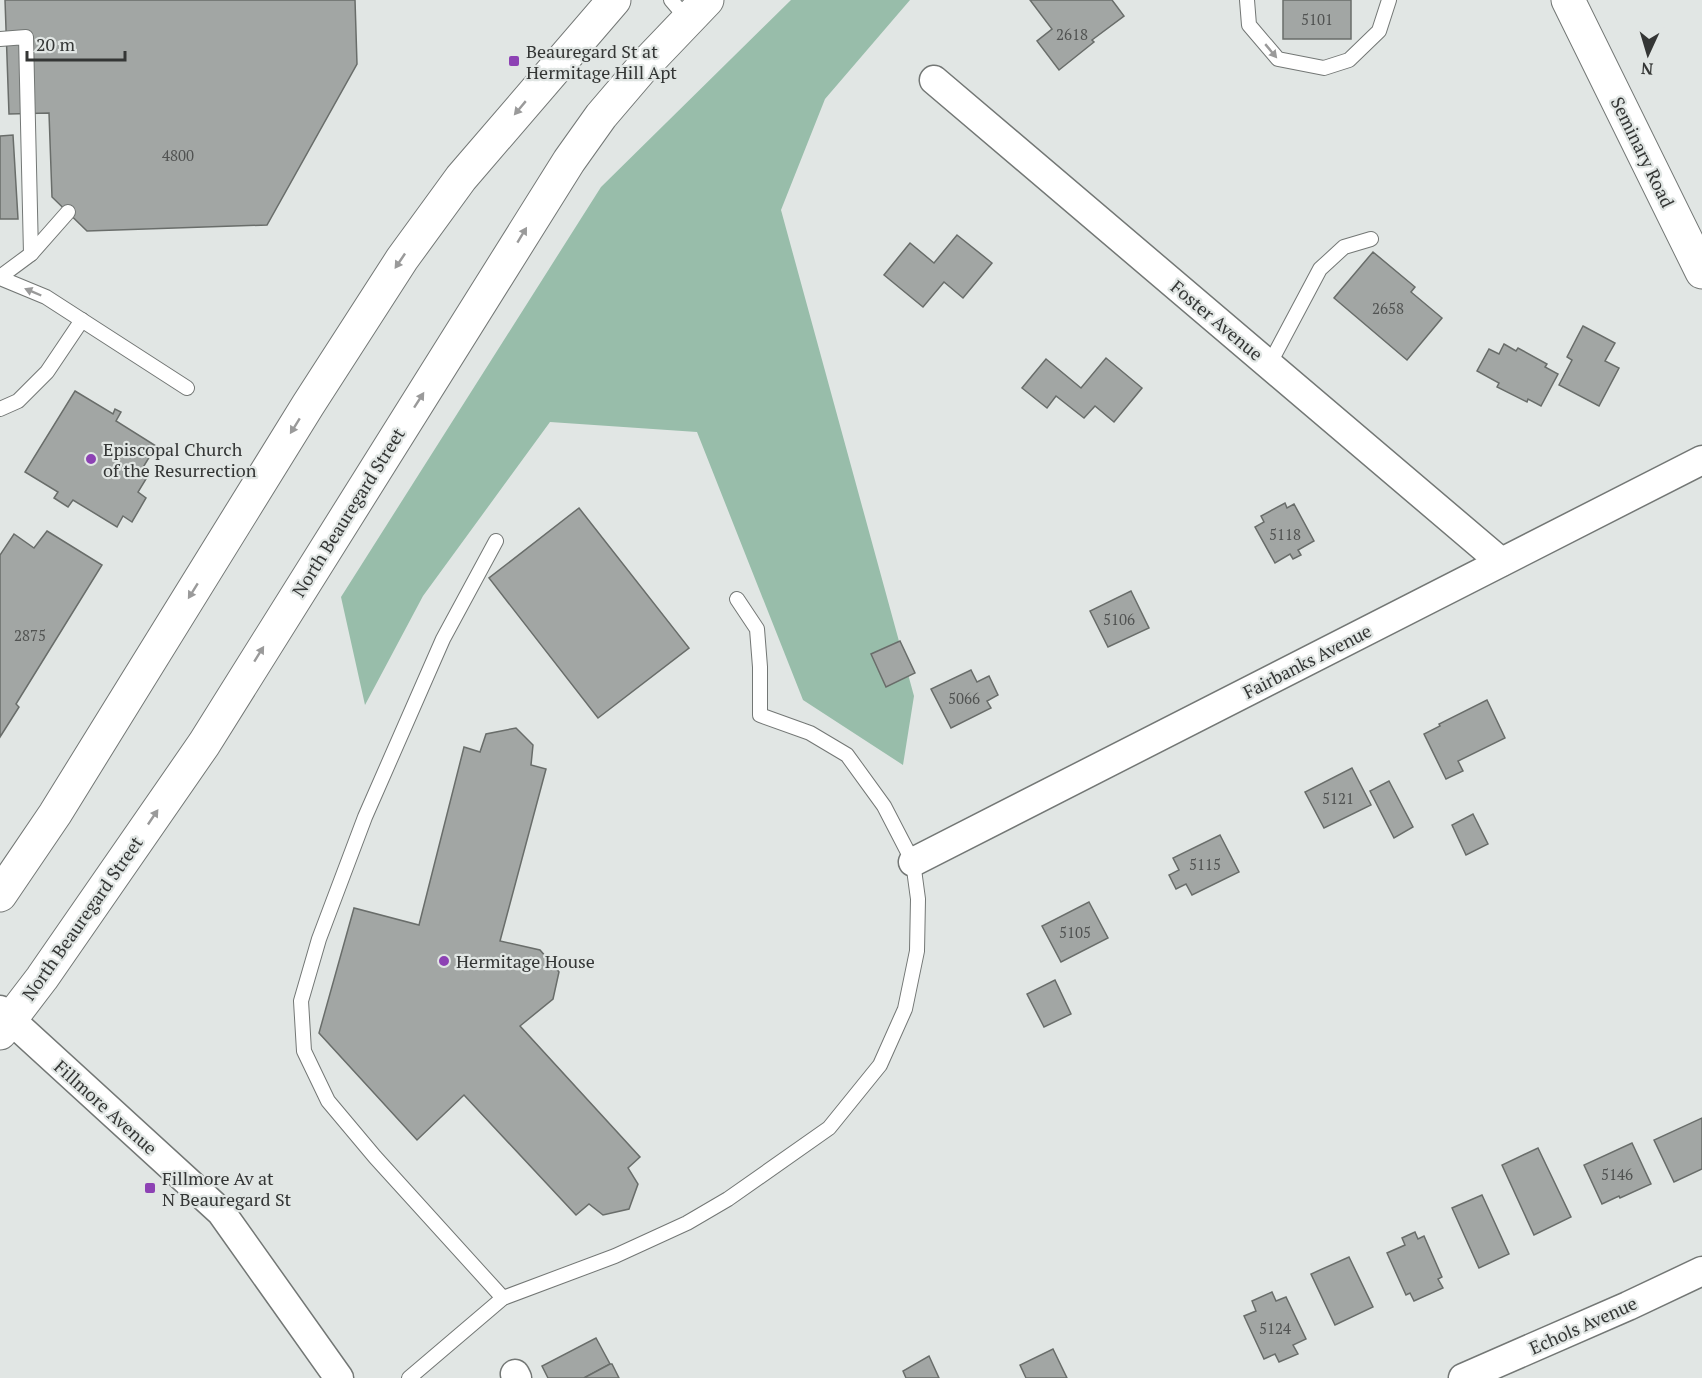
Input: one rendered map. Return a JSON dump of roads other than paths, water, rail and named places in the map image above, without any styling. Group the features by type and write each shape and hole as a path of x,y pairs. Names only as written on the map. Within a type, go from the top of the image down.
{"main road":[{"path":"0,895 55,814 308,405 402,259 461,178 614,0"},
{"name":"Seminary Road","path":"1568,0 1702,272"},
{"name":"North Beauregard Street","path":"4,1021 80,924 204,744 569,161 601,116 689,7"}],"street":[{"name":"Foster Avenue","path":"934,80 1501,562"},
{"name":"Fairbanks Avenue","path":"913,862 1702,460"},
{"name":"Fillmore Avenue","path":"4,1021 221,1212 339,1378"},
{"name":"Echols Avenue","path":"1463,1378 1702,1271"}],"lane":[{"path":"1247,0 1249,25 1278,59 1324,68 1349,60 1379,32 1389,0"},
{"path":"0,39 26,37 31,254"},
{"path":"68,212 31,254 0,277 46,297 188,388"},
{"path":"1269,364 1320,269 1344,247 1371,239"},
{"path":"0,409 18,401 47,372 82,320"},
{"path":"496,541 443,639 365,817 319,939 301,1001 304,1051 328,1101 375,1157 503,1298"},
{"path":"409,1378 503,1298 615,1256 687,1223 728,1199 829,1128 880,1065 904,1009 918,951 918,899 913,862 884,806 847,755 810,733 760,715 757,629 737,599"}],"place":[{"name":"Beauregard St at Hermitage Hill Apt","path":"514,61"},
{"name":"Episcopal Church of the Resurrection","path":"91,459"},
{"name":"Hermitage House","path":"444,961"},
{"name":"Fillmore Av at N Beauregard St","path":"150,1188"}]}
